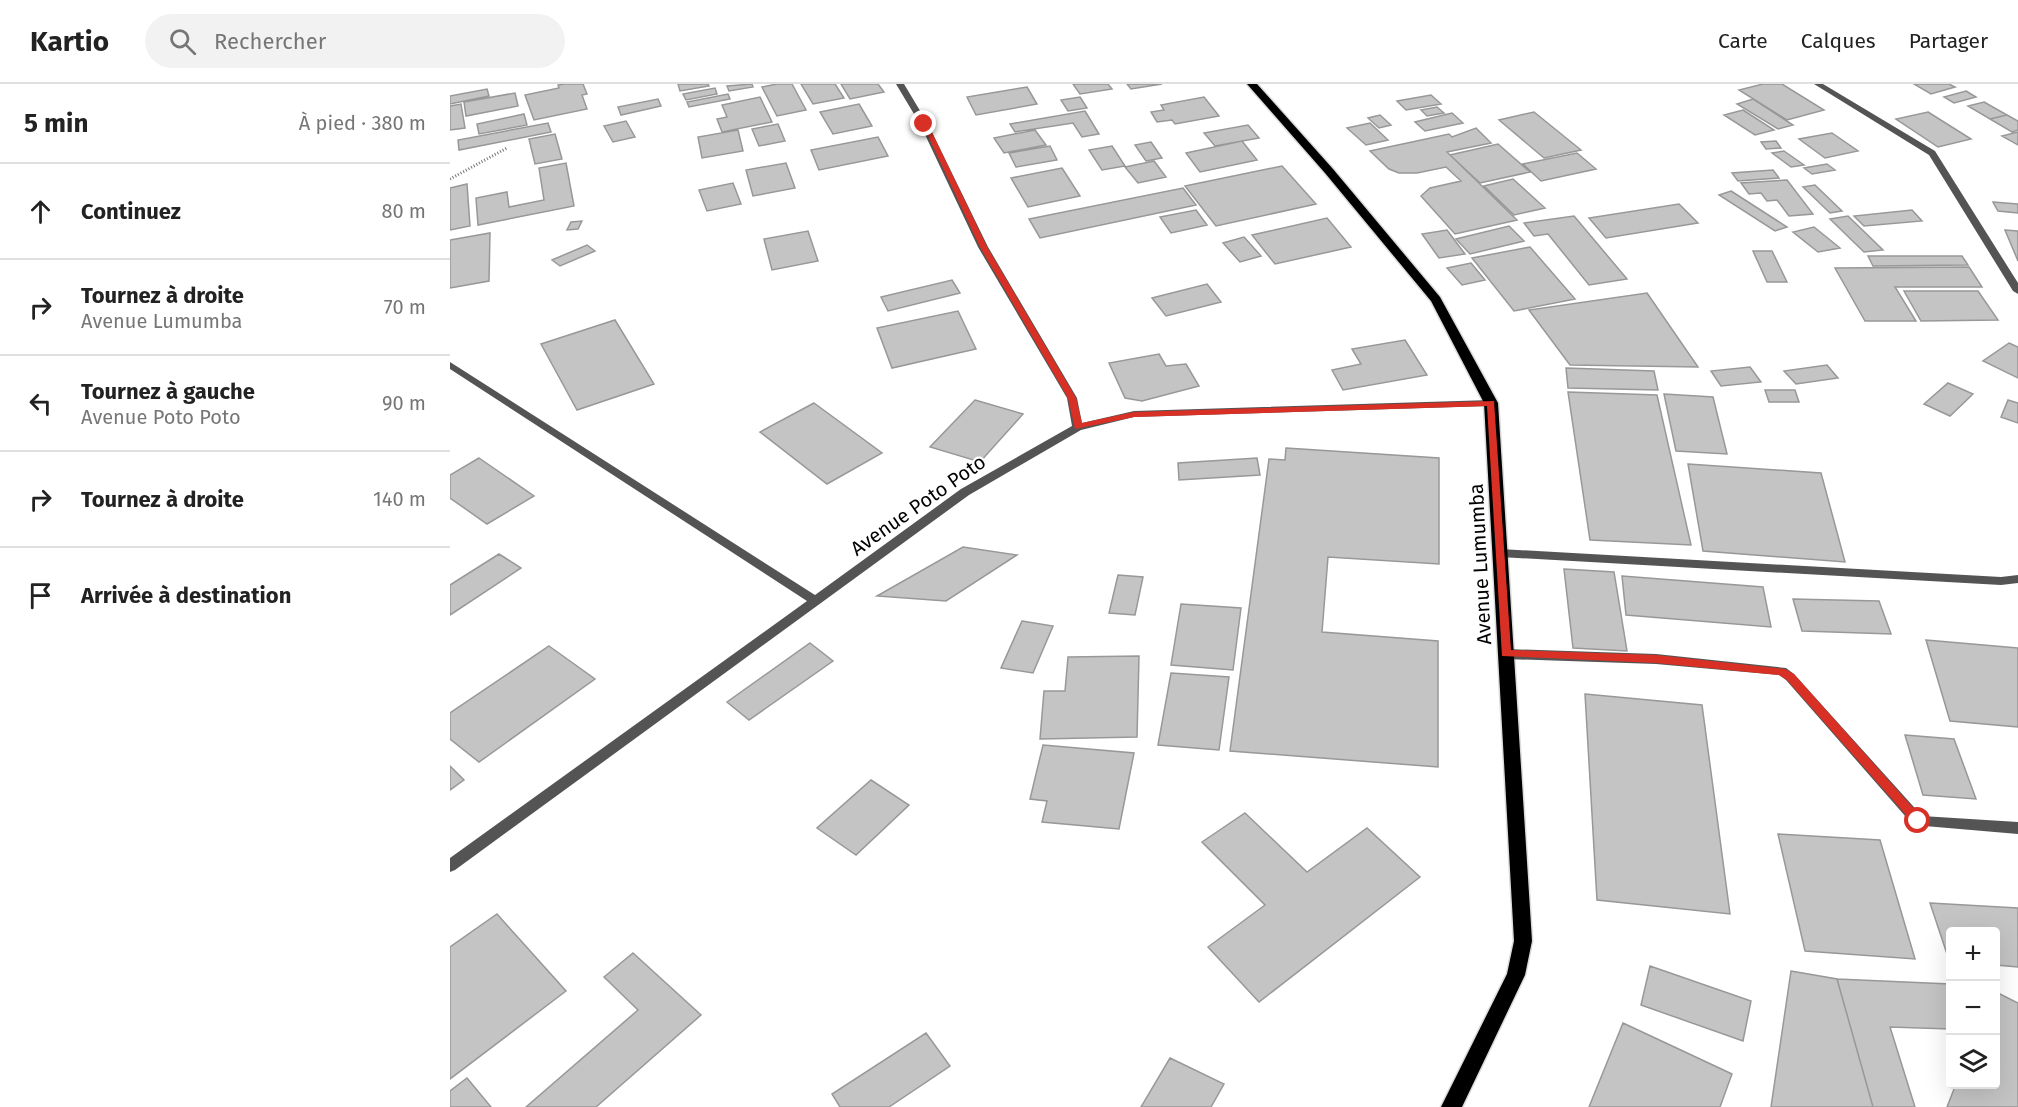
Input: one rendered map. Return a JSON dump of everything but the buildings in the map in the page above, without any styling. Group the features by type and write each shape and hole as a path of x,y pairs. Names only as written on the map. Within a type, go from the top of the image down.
{"main road":[{"name":"Avenue Lumumba","path":"1252,84 1329,171 1436,300 1491,403 1523,941 1522,959 1451,1107"}],"street":[{"path":"900,84 924,124 983,247 1072,398 1078,427"},
{"path":"1818,84 1932,153 2018,291"},
{"path":"450,365 816,601"},
{"name":"Avenue Poto Poto","path":"450,866 965,492 1078,427 1134,414 1491,403"},
{"path":"1500,553 2001,581 2018,579"},
{"path":"1506,654 1656,659 1782,671 1791,677 1918,821 2018,828"}],"path":[{"path":"450,179 507,148"}],"route":[{"path":"924,124 983,247 1072,398 1078,427 1134,414 1491,403 1506,654 1656,659 1782,671 1791,677 1918,821"}]}
